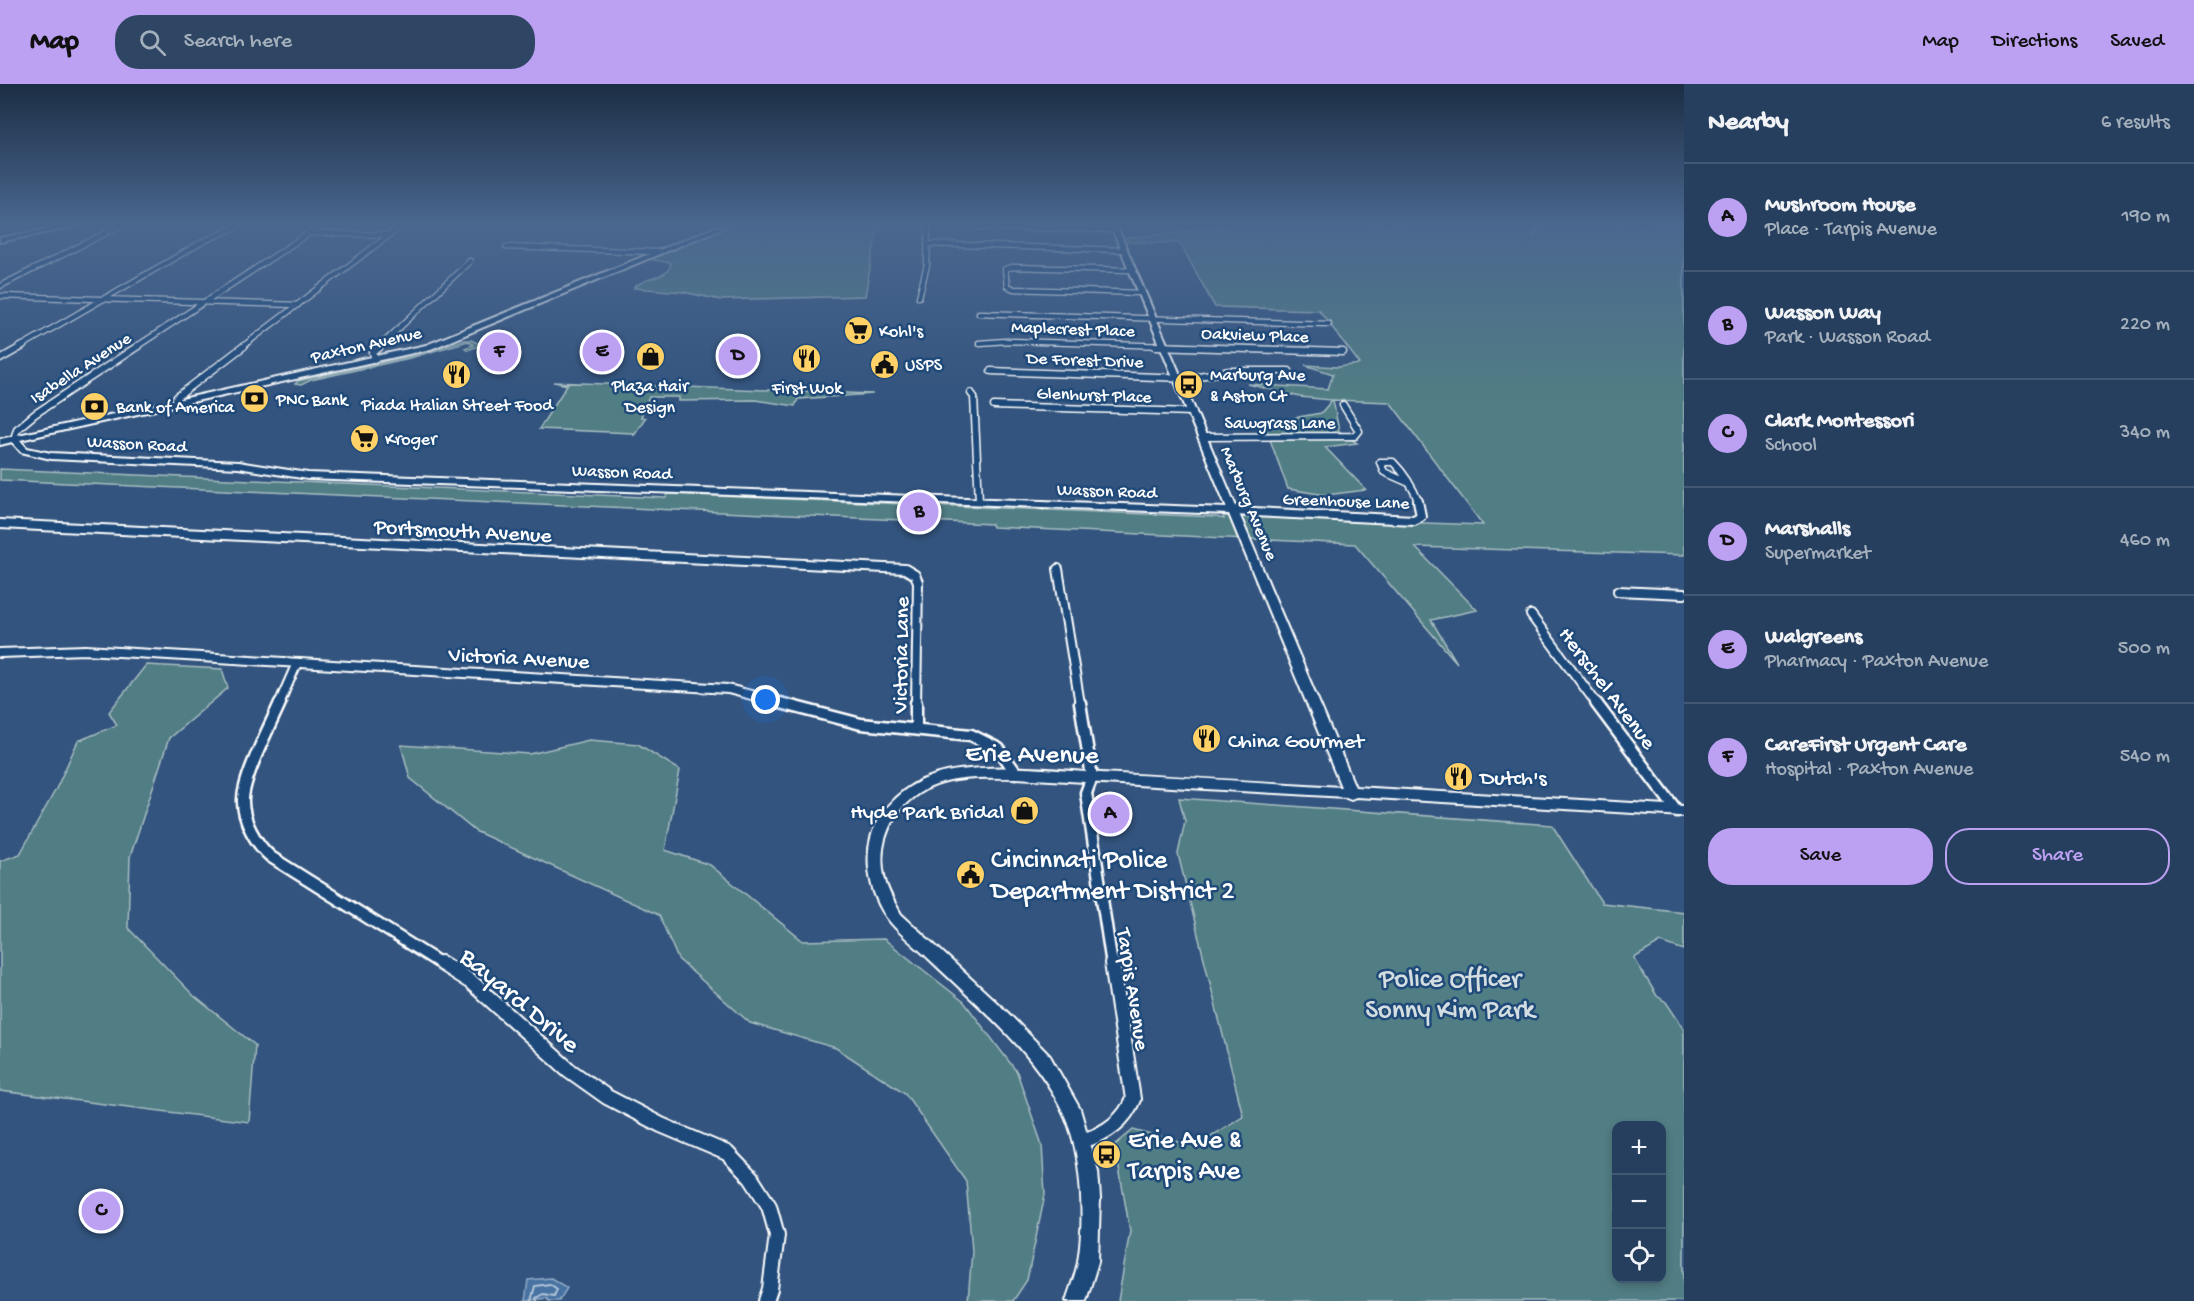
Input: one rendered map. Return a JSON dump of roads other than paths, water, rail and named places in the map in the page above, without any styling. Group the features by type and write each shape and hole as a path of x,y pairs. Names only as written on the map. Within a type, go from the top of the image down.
{"street":[{"path":"0,359 132,283"},
{"name":"Isabella Avenue","path":"14,439 16,429 35,414 234,283"},
{"path":"177,404 175,401 177,397 327,283"},
{"path":"375,359 373,353 447,283"},
{"name":"Paxton Avenue","path":"0,442 177,404 443,342 584,283"},
{"path":"919,297 923,283"},
{"path":"1007,283 1007,286 1014,289 1141,293"},
{"name":"Marburg Avenue","path":"1137,283 1166,346 1351,794"},
{"path":"0,296 298,305"},
{"path":"979,313 1329,324"},
{"name":"Maplecrest Place","path":"979,343 1006,341 1166,346"},
{"name":"Oakview Place","path":"1166,346 1343,352"},
{"name":"De Forest Drive","path":"991,371 1178,378 1230,371 1289,371"},
{"path":"971,393 974,397 979,501"},
{"name":"Sawgrass Lane","path":"1203,437 1355,436 1359,431 1343,405"},
{"name":"Glenhurst Place","path":"994,406 1192,412"},
{"name":"Wasson Road","path":"14,439 24,450 51,456 238,465 308,476 979,501 1236,515"},
{"name":"Greenhouse Lane","path":"1236,515 1414,520 1421,516 1420,504 1409,483"},
{"name":"Portsmouth Avenue","path":"0,524 898,568 911,572 918,582"},
{"name":"Tarpis Avenue","path":"1058,569 1092,777 1086,793 1133,1100 1129,1112 1105,1132 1082,1141"},
{"name":"Victoria Lane","path":"916,729 918,582"},
{"path":"1618,591 1684,594"},
{"name":"Herschel Avenue","path":"1531,615 1680,811"},
{"name":"Victoria Avenue","path":"0,654 86,650 704,687 758,696 861,724 951,732 987,741 1006,756 1016,773"},
{"path":"0,659 19,652"},
{"name":"Bayard Drive","path":"297,663 252,768 243,800 250,833 261,848 271,857 471,982 569,1070 607,1097 661,1125 727,1154 751,1178 769,1206 777,1235 770,1290 766,1301"},
{"name":"Erie Avenue","path":"1076,1301 1088,1262 1092,1228 1089,1171 1074,1115 1044,1062 1001,1017 896,918 884,902 877,880 874,850 877,835 890,811 900,801 927,782 942,777 971,773 1016,773 1351,794 1680,811"}],"water":[{"path":"551,1278 567,1288 559,1301 549,1301 546,1298 525,1301 528,1280"}],"place":[{"name":"Kohl's","path":"858,330"},
{"name":"CareFirst Urgent Care","path":"499,352"},
{"name":"Walgreens","path":"602,352"},
{"name":"Plaza Hair Design","path":"650,356"},
{"name":"Marshalls","path":"738,356"},
{"name":"First Wok","path":"807,358"},
{"name":"USPS","path":"884,364"},
{"name":"Piada Italian Street Food","path":"457,375"},
{"name":"Marburg Ave & Aston Ct","path":"1189,384"},
{"name":"PNC Bank","path":"255,399"},
{"name":"Bank of America","path":"95,406"},
{"name":"Kroger","path":"364,438"},
{"name":"Wasson Way","path":"919,512"},
{"name":"China Gourmet","path":"1207,739"},
{"name":"Dutch's","path":"1459,776"},
{"name":"Hyde Park Bridal","path":"1025,810"},
{"name":"Mushroom House","path":"1110,814"},
{"name":"Cincinnati Police Department District 2","path":"970,874"},
{"name":"Erie Ave & Tarpis Ave","path":"1107,1154"},
{"name":"Clark Montessori","path":"101,1211"}],"park label":[{"name":"Police Officer Sonny Kim Park","path":"1450,992"}]}
